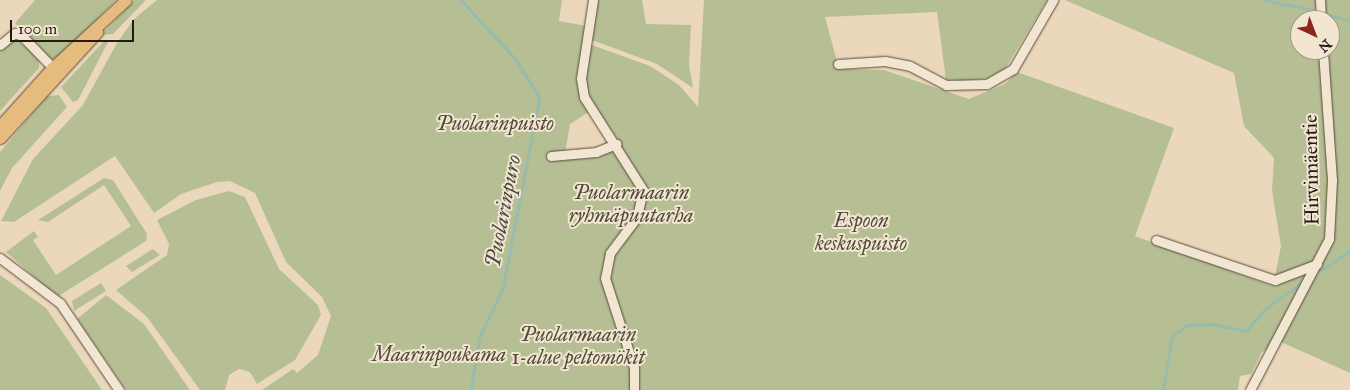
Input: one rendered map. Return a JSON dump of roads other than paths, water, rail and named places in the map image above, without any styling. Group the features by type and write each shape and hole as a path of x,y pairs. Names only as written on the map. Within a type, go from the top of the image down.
{"main road":[{"path":"0,126 126,0"},
{"path":"0,138 56,71"}],"street":[{"path":"593,0 581,78 584,96 616,144 643,190 637,217 610,253 605,278 634,368 634,390"},
{"path":"838,64 885,61 910,66 946,85 987,84 1013,69 1053,0"},
{"path":"0,45 16,33 22,36 56,71"},
{"name":"Hirvimäentie","path":"1250,390 1318,264 1333,219 1324,60"},
{"path":"551,156 596,152 616,144"},
{"path":"1156,240 1275,280 1318,264"},
{"path":"0,258 60,303 119,390"}],"waterway":[{"name":"Puolarinpuro","path":"461,0 514,57 540,97 503,289 480,337 471,390"},
{"path":"1264,0 1313,10"},
{"path":"1340,18 1350,21"},
{"path":"1320,271 1350,251"},
{"path":"1163,390 1172,336 1188,325 1213,324 1246,331 1266,308 1302,283"}],"park label":[{"name":"Puolarinpuisto","path":"495,123"},
{"name":"Puolarmaarin ryhmäpuutarha","path":"631,204"},
{"name":"Espoon keskuspuisto","path":"861,232"},
{"name":"Puolarmaarin 1-alue peltomökit","path":"578,346"},
{"name":"Maarinpoukama","path":"439,354"}]}
